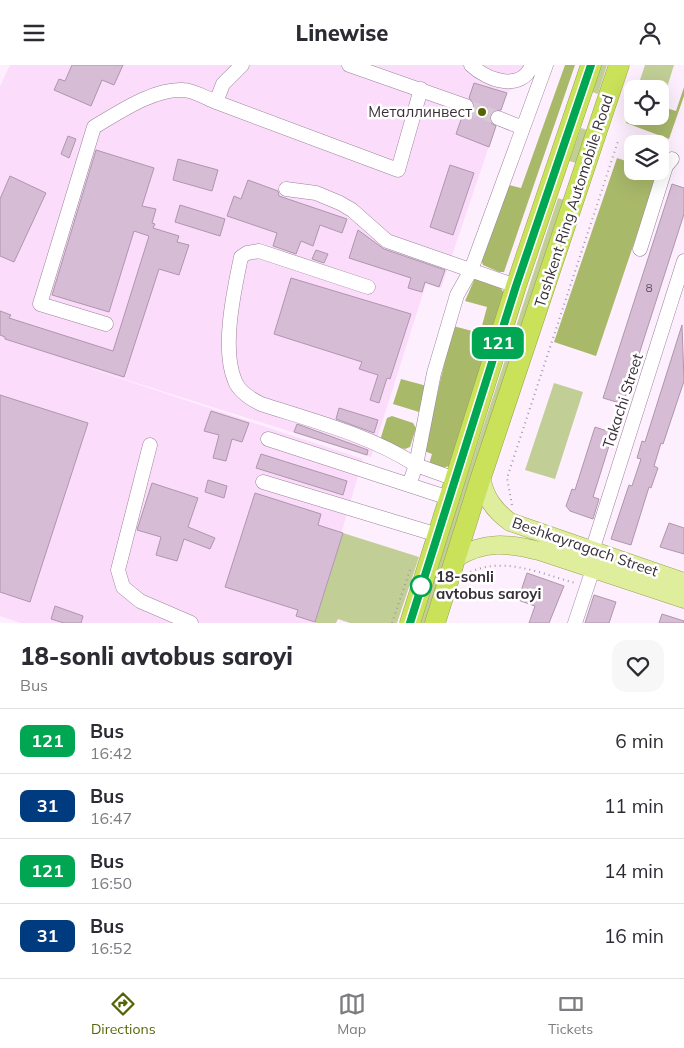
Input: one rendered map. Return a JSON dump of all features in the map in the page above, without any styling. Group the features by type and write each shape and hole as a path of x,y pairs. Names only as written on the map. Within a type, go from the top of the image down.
{"highway":[{"name":"Tashkent Ring Automobile Road","path":"402,620 438,535 516,286 591,65"},
{"name":"Tashkent Ring Automobile Road","path":"435,623 460,567 481,477 619,65"},
{"path":"578,103 604,111"},
{"path":"554,174 581,183"}],"main road":[{"name":"Beshkayragach Street","path":"481,477 487,498 497,511 541,543 593,569 684,599"},
{"name":"Beshkayragach Street","path":"460,567 469,550 490,544 541,543 592,551 684,582"}],"street":[{"path":"216,102 223,84 242,65"},
{"path":"349,65 421,89 466,107"},
{"path":"472,65 477,70 506,82 518,82 529,73 532,65"},
{"path":"409,485 416,465 434,373 457,295 471,270 546,65"},
{"path":"106,324 40,303 94,127 128,107 158,95 183,90 398,170 421,89"},
{"path":"498,119 524,128"},
{"path":"640,249 666,166 675,160"},
{"path":"286,189 316,193 334,201 352,211 387,241 516,286"},
{"path":"368,287 259,251 247,253 241,257 232,299 229,359 235,382 246,396 260,404 363,437 395,452 416,465 455,479"},
{"name":"Takachi Street","path":"592,551 684,261"},
{"path":"268,439 449,498"},
{"path":"150,445 118,570 123,587 140,601 191,623"},
{"path":"263,482 438,535"},
{"path":"575,623 593,569"}],"path":[{"path":"513,509 508,495 507,478 618,141"},
{"path":"460,567 478,568 509,564 588,587"},
{"path":"392,623 402,620"}],"shaded area":[{"path":"10,65 535,65 533,72 507,93 441,288 426,284 371,457 70,362 363,459 315,623 21,623 0,616 0,86"}],"green space":[{"path":"565,65 575,65 504,272 499,272 483,265 480,256 509,185 521,188"},
{"path":"601,65 607,65 598,94 592,92"},
{"path":"645,65 674,65 669,81 640,80"},
{"path":"684,87 684,96 669,139 669,135 658,135 631,125 669,125 669,109 676,111"},
{"path":"581,128 587,130 576,163 569,161"},
{"path":"617,158 624,160 624,180 655,180 596,356 554,342"},
{"path":"558,198 564,200 425,623 419,623"},
{"path":"475,278 500,287 506,296 449,466 443,468 429,464 432,454 424,451 453,326 480,333 487,307 465,301"},
{"path":"401,379 427,386 419,412 393,404"},
{"path":"554,383 583,392 555,479 525,470"},
{"path":"392,416 413,423 416,428 410,447 405,449 383,442 381,437 387,418"},
{"path":"343,533 419,557 397,623 350,623 338,619 336,623 315,623"}],"building":[{"path":"72,65 123,65 114,85 102,80 91,106 54,90 59,79 65,81"},
{"name":"Металлинвест","path":"474,83 507,93 501,110 493,111 490,115 491,123 496,126 489,147 456,134 463,114 468,114 474,109 474,104 469,98"},
{"path":"68,136 76,139 69,158 61,154"},
{"path":"96,150 154,168 142,206 156,209 152,223 155,224 153,228 179,236 177,242 189,245 179,275 159,269 124,377 5,339 5,337 0,335 0,311 11,315 9,318 113,351 149,236 134,231 109,312 52,295"},
{"path":"178,159 218,170 212,191 173,180"},
{"path":"450,165 474,173 453,235 430,227"},
{"path":"10,176 46,193 14,262 0,256 0,199"},
{"path":"248,180 278,191 279,196 347,219 342,233 320,225 313,246 301,241 296,254 273,246 277,233 227,216 234,196 241,199"},
{"path":"672,184 684,188 684,214 623,404 603,398"},
{"path":"180,205 225,219 220,236 175,222"},
{"path":"358,230 384,249 445,270 439,287 425,282 422,292 408,288 411,278 349,258"},
{"path":"316,250 328,254 324,263 312,259"},
{"path":"291,278 411,314 390,379 387,378 379,403 370,400 378,375 359,369 362,362 274,334"},
{"path":"682,325 684,381 663,444 661,443 654,466 658,468 651,488 649,487 631,545 611,539 629,485 632,486 641,459 637,458 642,441 645,442"},
{"path":"0,395 88,423 30,602 0,592"},
{"path":"339,408 378,420 374,433 336,419"},
{"path":"211,411 249,423 242,442 232,439 226,461 213,458 219,435 204,431"},
{"path":"297,424 368,450 367,455 294,432"},
{"path":"595,427 613,433 593,497 599,499 593,519 570,511 566,506 572,489 575,490"},
{"path":"261,454 347,481 343,495 256,468"},
{"path":"208,480 227,486 224,498 205,492"},
{"path":"152,483 198,498 188,527 215,538 210,549 184,539 177,561 156,555 161,537 137,530"},
{"path":"255,493 321,514 318,525 343,533 315,622 296,616 298,610 225,587"},
{"path":"669,523 684,528 684,554 660,547"},
{"path":"527,573 564,586 549,623 529,623 535,606 518,600"},
{"path":"594,595 616,602 609,623 585,623"},
{"path":"55,606 83,616 81,623 64,623 51,619"},
{"path":"662,614 684,621 684,623 659,623"}],"tunnel":[{"path":"466,106 498,118"}],"bus line":[{"name":"121","path":"410,623 516,286 591,65"}],"place":[{"name":"Металлинвест","path":"482,112"},
{"name":"18-sonli avtobus saroyi","path":"421,586"}]}
